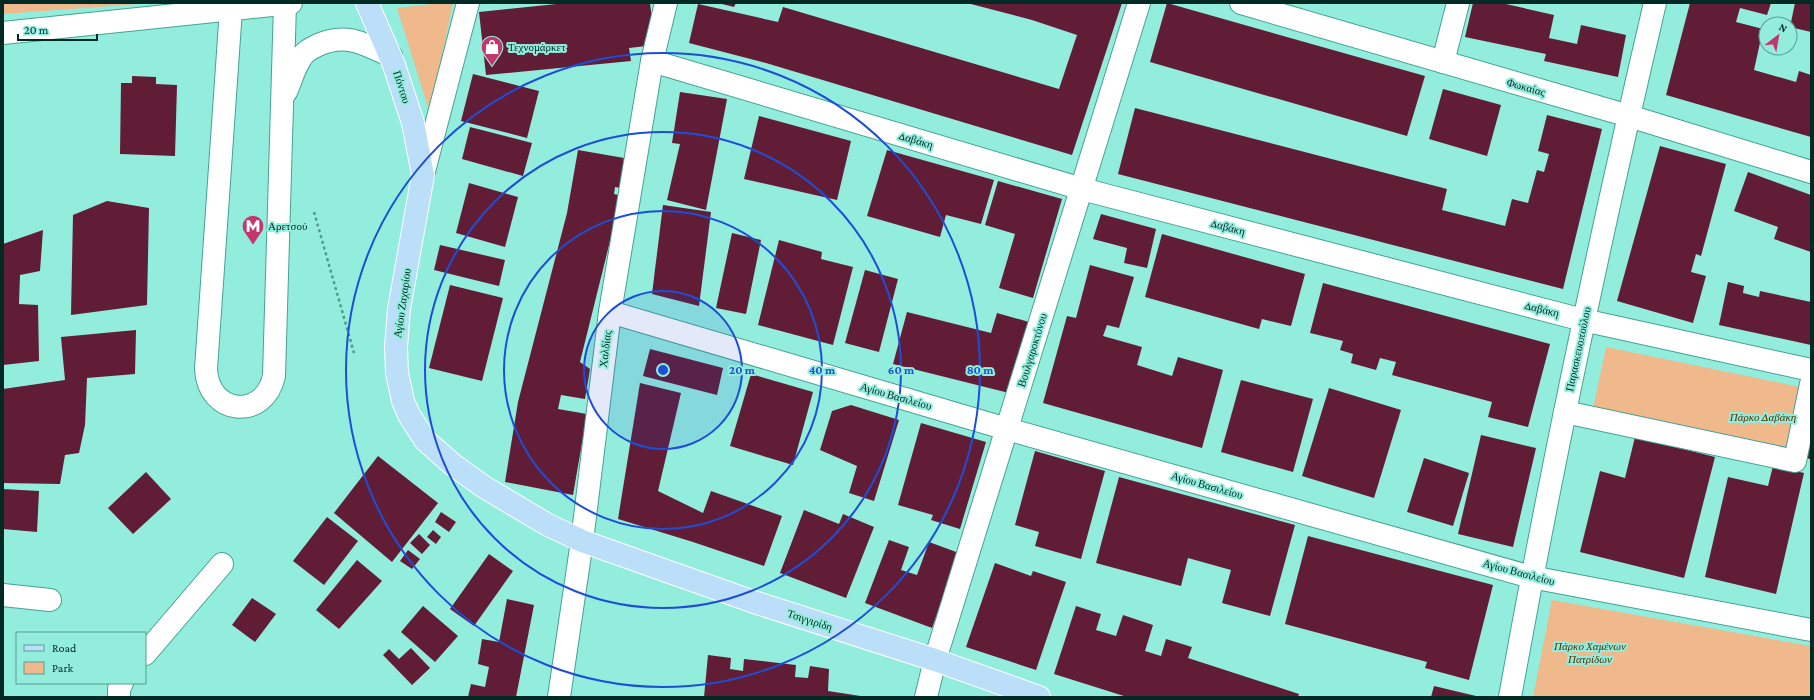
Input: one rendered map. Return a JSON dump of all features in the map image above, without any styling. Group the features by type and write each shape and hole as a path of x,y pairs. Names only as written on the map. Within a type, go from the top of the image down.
{"main road":[{"name":"Πόντου","path":"368,3 391,56 413,123 423,175"},
{"name":"Αγίου Ζαχαρίου","path":"423,175 396,334 396,361 399,388 408,415 425,440 466,474 524,511 582,541"},
{"name":"Τσιγγιρίδη","path":"582,541 754,602 936,660 1039,697"}],"street":[{"path":"3,33 231,9 288,3 281,102 274,376 272,384 264,397 252,404 235,406 222,401 212,392 208,386 206,369 231,9"},
{"name":"Αγίου Ζαχαρίου","path":"423,175 468,3"},
{"name":"Χαλδίας","path":"558,697 582,541 610,312 652,60 666,3"},
{"name":"Βουλγαροκτόνου","path":"926,697 936,660 1139,3"},
{"name":"Φωκαίας","path":"1241,3 1629,116 1811,172"},
{"path":"1443,62 1458,3"},
{"name":"Παρασκευοπούλου","path":"1510,697 1531,577 1584,320 1655,3"},
{"path":"281,102 301,57 312,47 330,39 347,38 366,44 391,56"},
{"name":"Δαβάκη","path":"652,60 1082,189 1584,320 1811,370"},
{"name":"Αγίου Βασιλείου","path":"610,312 1007,429 1531,577 1811,630"},
{"path":"1565,412 1795,461 1811,384"},
{"path":"146,653 222,564"},
{"path":"3,595 50,600"},
{"path":"119,697 119,689 122,684"}],"path":[{"path":"314,212 354,352"}],"green space":[{"path":"3,3 151,3 3,14"},
{"path":"453,3 431,107 428,107 397,8"},
{"name":"Πάρκο Δαβάκη","path":"1606,347 1810,389 1795,461 1591,418"},
{"name":"Πάρκο Χαμένων Πατρίδων","path":"1552,600 1811,646 1811,697 1533,697"}],"building":[{"path":"566,3 650,3 655,45 629,48 631,61 486,75 479,12"},
{"path":"718,3 736,3 734,7"},
{"path":"967,3 1122,3 1072,155 766,63 689,43 698,4 778,22 783,7 1059,89 1077,35 1032,20"},
{"path":"1167,3 1425,76 1407,136 1150,62"},
{"path":"1473,3 1506,3 1554,15 1549,38 1577,44 1581,25 1626,35 1618,77 1544,61 1546,54 1465,37"},
{"path":"1690,3 1771,3 1767,15 1740,8 1736,22 1758,28 1758,52 1754,70 1796,82 1799,71 1811,75 1811,137 1666,95"},
{"path":"1795,3 1811,3 1811,32 1798,29 1798,16 1792,16"},
{"path":"473,74 539,91 527,138 461,121"},
{"path":"132,76 156,77 156,84 177,85 175,156 120,154 121,83 132,83"},
{"path":"1443,89 1501,105 1487,156 1429,139"},
{"path":"680,92 727,99 706,210 667,200 680,144 672,143"},
{"path":"1135,108 1447,189 1442,210 1505,226 1512,199 1528,203 1537,170 1544,172 1549,154 1538,151 1547,115 1602,129 1563,289 1118,174"},
{"path":"759,116 851,141 837,200 744,179"},
{"path":"470,127 532,143 523,176 462,159"},
{"path":"1660,146 1726,164 1701,256 1696,254 1691,272 1706,276 1693,323 1617,301"},
{"path":"578,150 624,158 620,188 615,187 614,194 618,195 614,225 580,362 590,369 585,399 561,395 558,409 587,414 573,495 505,482 518,402 567,213"},
{"path":"887,150 994,180 981,224 946,215 940,237 867,216"},
{"path":"1748,172 1811,195 1811,252 1774,239 1778,227 1734,211"},
{"path":"998,181 1062,199 1033,298 999,288 1015,234 985,225"},
{"path":"469,183 518,197 505,247 456,233"},
{"path":"107,201 149,208 147,305 71,315 73,215"},
{"path":"663,205 711,212 699,306 652,294"},
{"path":"1101,214 1156,229 1147,268 1124,263 1127,248 1093,239"},
{"path":"43,230 40,271 20,275 19,304 38,305 39,361 3,365 3,244"},
{"path":"732,233 761,240 746,314 716,308"},
{"path":"1162,234 1305,274 1291,326 1262,319 1259,329 1145,297"},
{"path":"779,240 822,252 821,259 853,267 833,345 758,325"},
{"path":"440,245 505,260 499,286 434,270"},
{"path":"1090,265 1134,277 1119,328 1107,325 1103,336 1142,347 1137,365 1172,376 1178,357 1223,370 1202,448 1043,403 1067,316 1076,318"},
{"path":"865,270 898,279 879,352 845,343"},
{"path":"1728,282 1744,286 1743,293 1759,297 1760,291 1811,302 1811,345 1719,325"},
{"path":"1323,283 1550,344 1528,427 1488,417 1492,402 1392,375 1396,362 1380,358 1376,370 1351,363 1353,354 1340,350 1343,341 1310,333"},
{"path":"450,285 503,298 482,381 429,368"},
{"path":"907,312 991,333 997,313 1029,322 1009,393 893,364"},
{"path":"136,330 135,374 87,378 85,425 79,453 65,455 60,484 3,483 3,389 65,380 61,337"},
{"path":"650,349 723,368 717,395 643,376"},
{"path":"751,374 813,392 793,465 730,446"},
{"path":"1241,380 1313,399 1293,472 1221,452"},
{"path":"640,383 681,393 658,491 703,513 711,491 782,516 764,566 618,519"},
{"path":"1329,388 1401,410 1374,498 1302,476"},
{"path":"851,405 899,420 874,501 849,493 857,466 820,450 832,411"},
{"path":"921,423 986,442 960,529 931,520 933,515 898,505"},
{"path":"1811,426 1811,459 1804,458"},
{"path":"1481,435 1536,448 1513,547 1458,534"},
{"path":"1635,437 1715,457 1684,578 1580,552 1600,471 1625,478"},
{"path":"1035,451 1105,471 1081,559 1035,546 1039,532 1015,525"},
{"path":"378,456 438,503 392,562 334,513"},
{"path":"1424,458 1469,473 1453,526 1407,512"},
{"path":"1773,466 1804,473 1776,594 1705,577 1728,477 1768,486"},
{"path":"146,472 171,499 133,534 108,508"},
{"path":"1119,477 1295,525 1270,616 1222,603 1231,570 1188,558 1181,586 1096,563"},
{"path":"3,489 39,491 37,532 3,529"},
{"path":"804,510 839,524 843,514 874,527 846,598 780,573"},
{"path":"441,512 456,522 449,532 435,522"},
{"path":"327,517 358,541 324,585 293,561"},
{"path":"433,530 441,537 436,544 427,537"},
{"path":"419,534 430,545 422,554 410,543"},
{"path":"1308,536 1493,585 1469,680 1425,668 1427,662 1285,624"},
{"path":"889,540 909,547 901,570 917,575 929,542 959,553 932,628 865,603"},
{"path":"408,550 420,559 412,569 400,561"},
{"path":"489,554 513,571 474,626 450,609"},
{"path":"357,560 382,581 339,629 316,610"},
{"path":"995,563 1031,576 1033,571 1066,582 1036,670 966,647"},
{"path":"252,598 276,614 255,642 232,625"},
{"path":"507,599 534,605 516,697 468,697 471,684 485,687 489,667 478,664 482,639 499,642"},
{"path":"423,606 458,636 435,662 401,632"},
{"path":"1076,606 1101,614 1096,630 1116,636 1123,615 1153,625 1145,651 1161,656 1166,639 1192,647 1188,658 1299,694 1298,697 1127,697 1054,674"},
{"path":"411,648 430,668 412,685 383,655 389,649 399,659"},
{"path":"708,655 731,658 730,669 743,671 744,659 796,665 795,677 808,678 810,666 829,669 828,691 867,697 704,697"},
{"path":"1434,686 1476,696 1476,697 1431,697"}],"place":[{"name":"Τεχνομάρκετ","path":"492,66"},
{"name":"Αρετσού","path":"253,246"}]}
